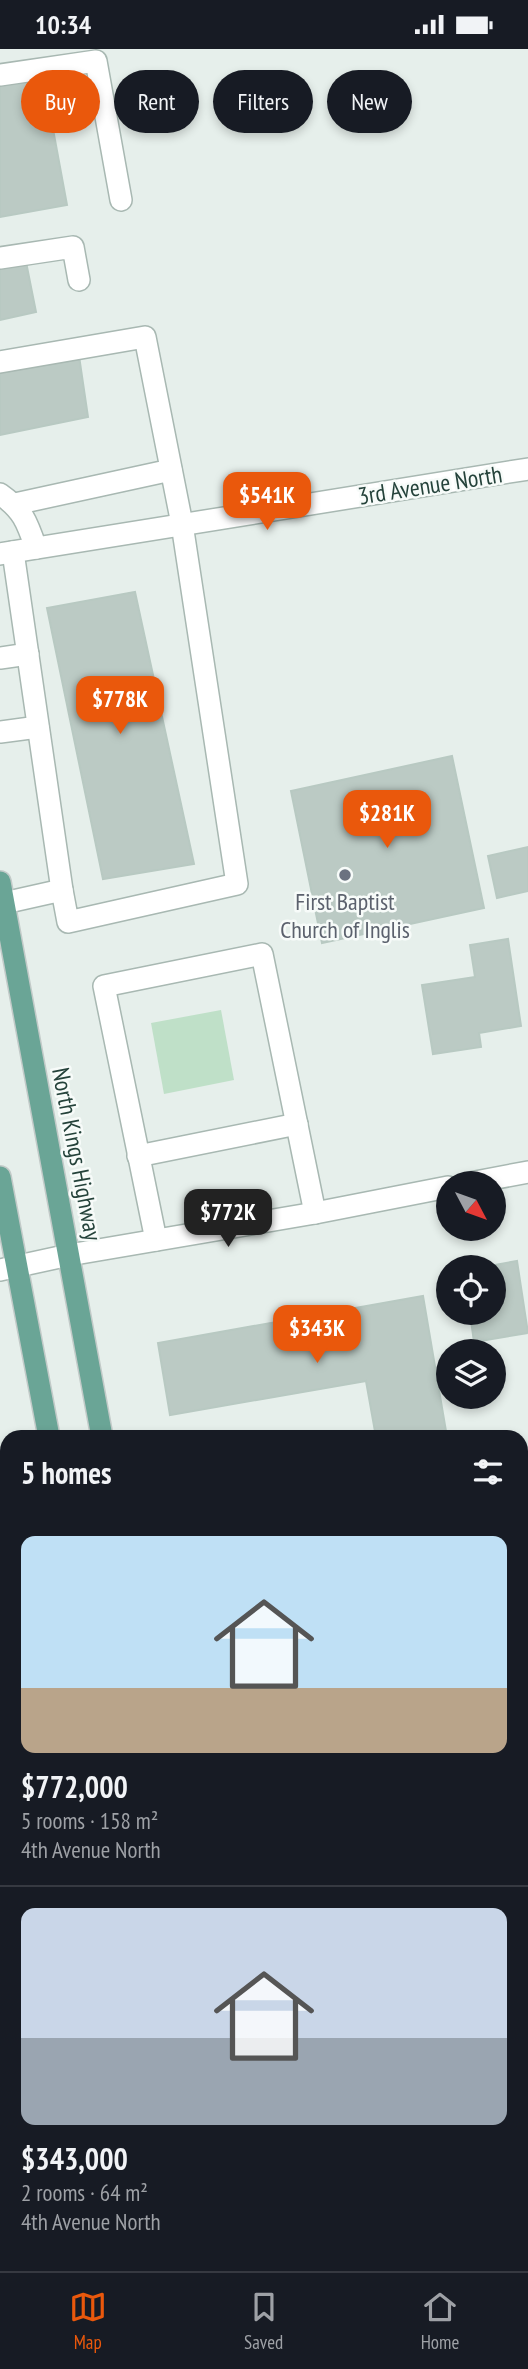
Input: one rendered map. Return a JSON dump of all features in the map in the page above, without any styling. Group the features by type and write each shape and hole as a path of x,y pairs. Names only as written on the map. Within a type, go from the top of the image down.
{"main road":[{"name":"North Kings Highway","path":"2,892 101,1430"},
{"path":"0,1177 8,1268 47,1430"}],"street":[{"path":"0,75 96,61 121,199"},
{"path":"0,258 73,247 79,280"},
{"path":"0,362 145,337 182,524 237,884 68,922 28,653 6,553"},
{"name":"3rd Avenue North","path":"6,553 528,469"},
{"path":"7,499 171,470"},
{"path":"7,499 25,518 36,548"},
{"path":"0,658 28,653"},
{"path":"0,732 38,727"},
{"path":"2,892 62,890"},
{"path":"156,1240 104,986 262,954 315,1213"},
{"path":"138,1156 297,1124"},
{"path":"506,1176 528,1172"},
{"path":"8,1268 436,1189"}],"green space":[{"path":"221,1010 234,1080 164,1094 151,1023"}],"building":[{"path":"21,80 21,133 54,133 67,205 0,217 0,84"},
{"path":"25,257 36,312 0,320 0,262"},
{"path":"79,356 88,417 0,435 0,371"},
{"path":"135,592 194,864 103,879 47,608"},
{"path":"452,756 484,908 322,943 291,791"},
{"path":"528,847 528,891 497,898 488,856"},
{"path":"508,939 521,1026 479,1033 481,1047 433,1054 422,985 475,977 470,945"},
{"path":"517,1261 528,1333 474,1339 472,1325 506,1325 506,1263"},
{"path":"423,1296 436,1372 436,1409 442,1409 446,1430 375,1430 366,1381 170,1415 158,1343"}],"place":[{"name":"First Baptist Church of Inglis","path":"345,875"}]}
